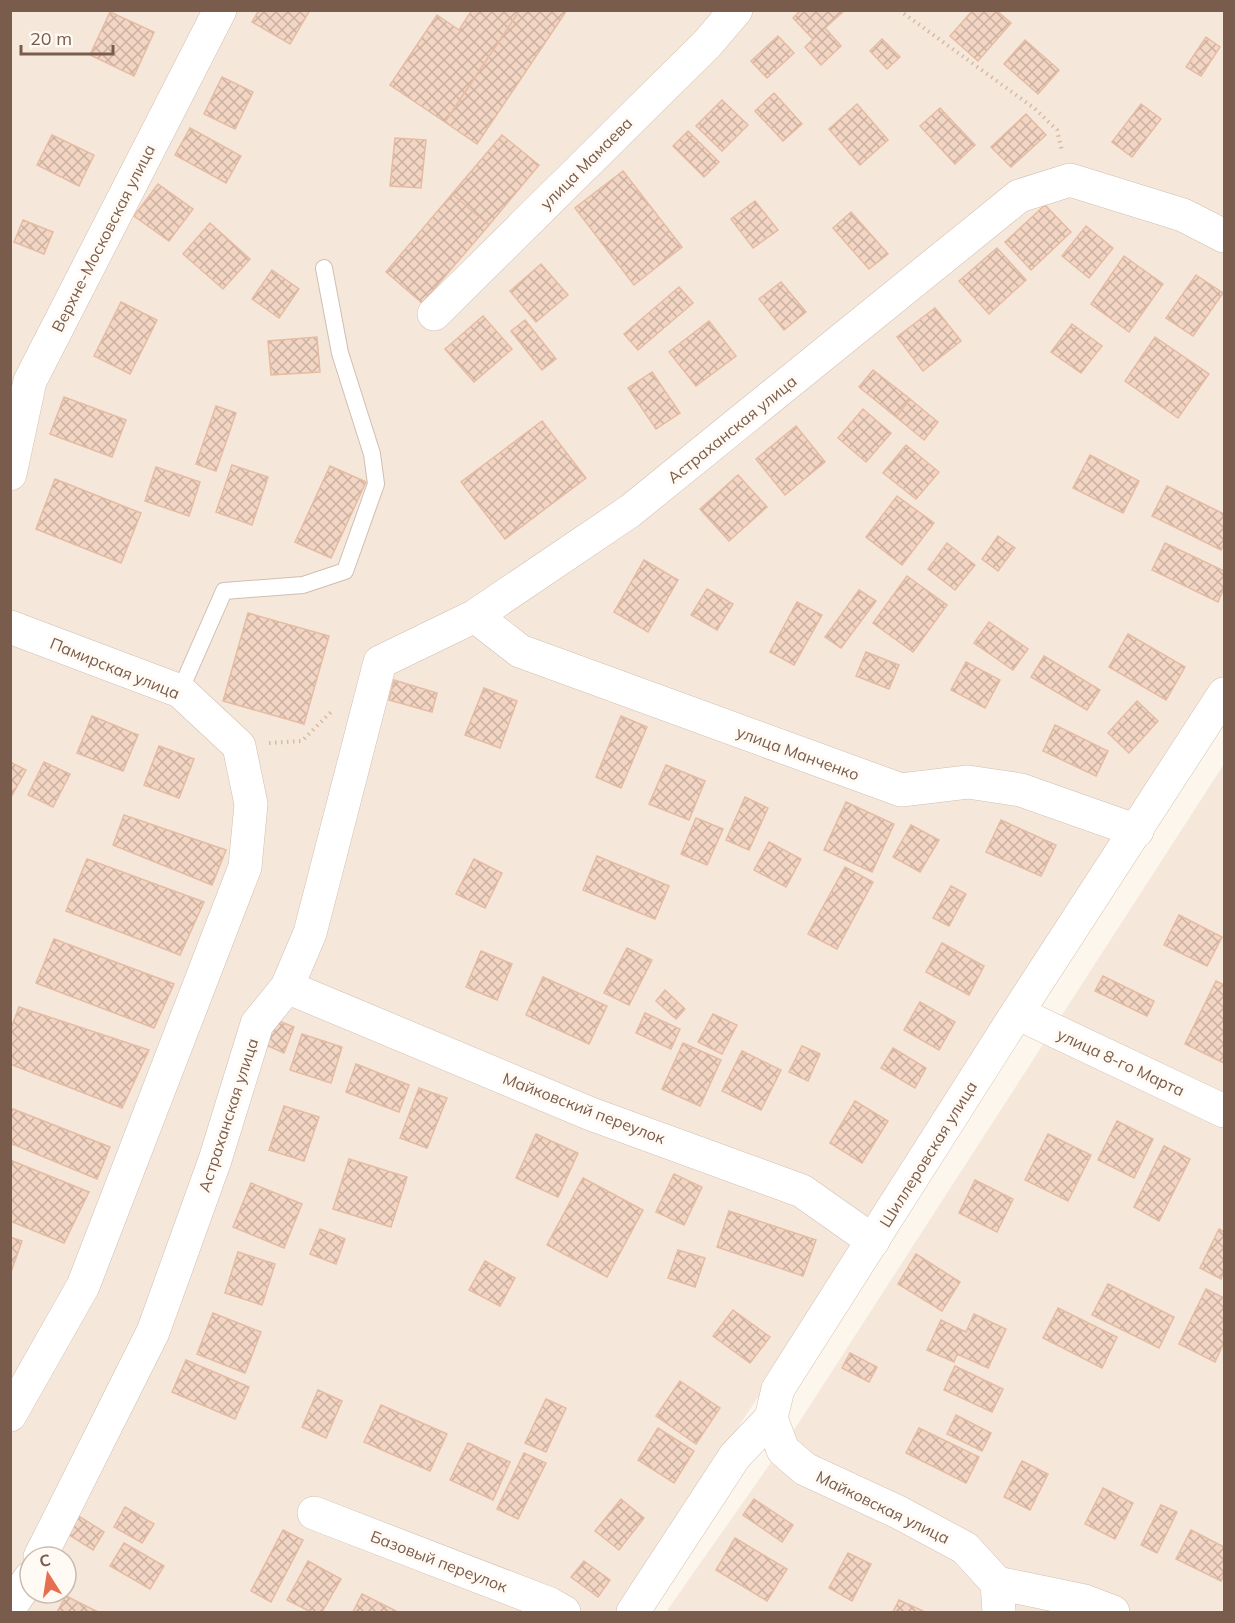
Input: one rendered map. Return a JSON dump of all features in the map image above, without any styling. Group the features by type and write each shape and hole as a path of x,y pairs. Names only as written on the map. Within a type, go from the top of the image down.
{"street":[{"name":"Верхне-Московская улица","path":"10,474 30,381 220,10"},
{"name":"улица Мамаева","path":"434,314 707,44 736,10"},
{"path":"1070,180 1183,215 1224,236"},
{"name":"Астраханская улица","path":"46,1545 153,1332 215,1160 257,1024 287,987 310,933 380,662 475,616 630,511 1019,195 1070,180"},
{"name":"улица Манченко","path":"475,616 520,651 901,790 968,782 1021,790 1137,831"},
{"name":"Памирская улица","path":"10,627 180,691 239,746"},
{"name":"Шиллеровская улица","path":"633,1612 735,1456 771,1418 778,1389 1017,1013 1224,696"},
{"path":"10,1415 83,1286 245,867 251,804 239,746"},
{"name":"Майковский переулок","path":"287,987 591,1114 802,1191 873,1241"},
{"name":"улица 8-го Марта","path":"1017,1013 1224,1111"},
{"name":"Майковская улица","path":"771,1418 783,1450 805,1469 898,1512 965,1548 998,1598 1084,1600 1113,1612"},
{"name":"Базовый переулок","path":"314,1513 550,1604 564,1612"}],"lane":[{"path":"180,691 224,591 303,585 345,571 376,484 372,454 340,353 324,268"}],"path":[{"path":"898,10 1034,108 1057,130 1070,180"},
{"path":"239,746 302,741 334,709"}],"shaded area":[{"path":"11,11 1224,11 1224,687 617,1612 11,1612"},
{"path":"1224,764 1224,1612 666,1612 798,1424"}],"building":[{"path":"259,10 310,10 290,44 252,22"},
{"path":"472,10 520,10 445,122 390,85 437,15 459,30"},
{"path":"520,10 567,10 477,144 445,122"},
{"path":"801,10 845,10 825,28 841,46 821,65 805,47 813,39 793,18"},
{"path":"973,10 996,10 1011,23 978,61 950,36"},
{"path":"110,12 154,32 134,76 90,55"},
{"path":"778,36 794,53 767,78 751,61"},
{"path":"1206,37 1220,47 1201,76 1186,67"},
{"path":"882,39 900,57 887,69 870,51"},
{"path":"1025,40 1059,70 1038,94 1004,64"},
{"path":"222,77 253,92 235,129 204,114"},
{"path":"774,93 802,124 783,141 755,111"},
{"path":"722,100 748,125 722,151 696,126"},
{"path":"857,104 888,140 860,165 829,129"},
{"path":"1141,104 1161,119 1132,157 1112,142"},
{"path":"940,108 975,145 955,164 920,126"},
{"path":"1026,114 1046,135 1011,167 991,147"},
{"path":"190,128 241,156 226,183 175,155"},
{"path":"688,131 719,162 704,177 673,146"},
{"path":"52,135 94,155 79,186 37,165"},
{"path":"502,135 539,165 489,225 452,194"},
{"path":"395,138 426,140 421,188 390,186"},
{"path":"623,171 682,247 634,285 575,208"},
{"path":"158,184 193,209 169,241 134,216"},
{"path":"452,194 489,225 422,303 386,272"},
{"path":"755,201 778,230 753,248 731,219"},
{"path":"1045,205 1071,232 1031,270 1005,242"},
{"path":"851,212 888,254 869,269 833,228"},
{"path":"23,220 53,232 44,254 14,242"},
{"path":"210,223 250,259 223,289 183,254"},
{"path":"1086,226 1113,248 1089,278 1062,256"},
{"path":"997,248 1026,280 989,314 959,281"},
{"path":"1124,256 1163,284 1129,332 1091,304"},
{"path":"541,264 568,295 536,322 510,291"},
{"path":"272,270 299,289 279,318 252,299"},
{"path":"1196,275 1223,293 1193,336 1166,318"},
{"path":"781,282 806,312 784,330 759,299"},
{"path":"679,287 693,303 638,350 624,334"},
{"path":"121,302 157,320 130,374 94,356"},
{"path":"935,308 961,341 923,371 897,337"},
{"path":"483,316 512,349 474,382 445,349"},
{"path":"525,320 556,359 542,370 511,331"},
{"path":"709,321 736,356 696,386 669,352"},
{"path":"1072,324 1102,346 1081,373 1051,352"},
{"path":"317,337 320,372 271,375 268,341"},
{"path":"1155,337 1209,374 1178,418 1125,381"},
{"path":"873,370 910,399 896,417 859,387"},
{"path":"652,372 680,413 656,429 628,388"},
{"path":"64,397 126,420 112,457 50,434"},
{"path":"910,399 938,422 924,440 896,417"},
{"path":"216,406 236,413 216,471 196,464"},
{"path":"863,409 891,433 866,462 838,438"},
{"path":"542,421 586,478 505,539 461,482"},
{"path":"796,426 825,462 785,495 756,459"},
{"path":"906,445 939,472 916,499 883,473"},
{"path":"1090,455 1139,481 1123,513 1073,488"},
{"path":"232,465 268,477 252,525 216,512"},
{"path":"330,466 366,482 331,558 295,542"},
{"path":"156,467 200,482 189,516 145,501"},
{"path":"738,475 767,507 729,541 700,509"},
{"path":"55,479 141,513 121,563 36,529"},
{"path":"1167,486 1224,514 1224,544 1221,550 1152,516"},
{"path":"897,496 934,523 902,565 866,537"},
{"path":"998,536 1015,548 998,571 982,559"},
{"path":"947,543 975,565 955,590 928,569"},
{"path":"1165,543 1224,571 1224,588 1218,602 1152,570"},
{"path":"644,560 678,580 648,632 614,612"},
{"path":"907,576 947,605 913,652 873,623"},
{"path":"707,589 733,604 717,630 691,615"},
{"path":"859,590 876,601 841,648 825,637"},
{"path":"797,602 822,615 794,665 770,652"},
{"path":"248,613 329,636 304,724 223,701"},
{"path":"989,622 1028,649 1013,670 974,643"},
{"path":"1128,634 1185,667 1166,700 1109,667"},
{"path":"866,652 899,665 889,689 856,676"},
{"path":"1044,656 1100,690 1087,710 1031,677"},
{"path":"966,662 1000,680 985,708 951,690"},
{"path":"394,680 437,693 432,712 389,700"},
{"path":"484,688 517,701 500,748 465,735"},
{"path":"1137,701 1158,721 1129,753 1108,733"},
{"path":"92,716 138,735 123,771 77,753"},
{"path":"621,716 647,727 621,788 596,777"},
{"path":"1055,725 1108,751 1096,776 1043,751"},
{"path":"159,746 194,759 179,798 144,785"},
{"path":"10,762 26,770 10,799"},
{"path":"44,762 70,774 53,807 28,795"},
{"path":"666,765 705,781 689,820 649,804"},
{"path":"745,797 768,808 749,850 726,840"},
{"path":"846,802 894,824 872,872 824,850"},
{"path":"124,815 226,850 212,885 113,845"},
{"path":"696,818 723,829 707,865 681,854"},
{"path":"1001,820 1056,845 1041,876 986,852"},
{"path":"911,825 939,840 920,872 893,857"},
{"path":"769,842 801,859 786,887 754,870"},
{"path":"597,856 669,886 655,919 583,890"},
{"path":"87,859 204,902 180,955 66,911"},
{"path":"474,859 502,873 485,908 456,894"},
{"path":"845,867 873,882 837,949 808,934"},
{"path":"951,886 966,894 949,926 933,918"},
{"path":"1179,915 1222,937 1207,966 1164,945"},
{"path":"54,939 174,984 154,1028 36,983"},
{"path":"942,943 984,966 969,995 926,972"},
{"path":"627,948 652,960 629,1005 604,993"},
{"path":"481,951 512,964 497,1000 466,987"},
{"path":"1103,976 1154,1001 1147,1016 1095,991"},
{"path":"543,977 607,1006 589,1044 526,1015"},
{"path":"1216,981 1224,985 1224,1063 1185,1044"},
{"path":"665,990 685,1009 676,1019 656,1001"},
{"path":"920,1002 955,1022 939,1050 904,1030"},
{"path":"19,1007 149,1050 122,1108 10,1064 10,1031"},
{"path":"645,1013 680,1029 671,1049 636,1033"},
{"path":"713,1014 737,1025 722,1054 698,1042"},
{"path":"276,1020 294,1027 284,1053 266,1045"},
{"path":"302,1034 342,1047 331,1083 290,1070"},
{"path":"683,1043 721,1060 700,1106 662,1089"},
{"path":"802,1046 820,1054 808,1081 789,1072"},
{"path":"893,1048 926,1068 915,1088 881,1068"},
{"path":"742,1051 781,1070 761,1110 722,1091"},
{"path":"356,1064 409,1085 399,1112 346,1092"},
{"path":"419,1088 447,1098 427,1148 400,1138"},
{"path":"855,1101 888,1121 862,1163 830,1143"},
{"path":"284,1106 319,1117 304,1161 269,1150"},
{"path":"13,1109 110,1147 97,1179 10,1143 10,1115"},
{"path":"1117,1121 1153,1139 1134,1178 1098,1160"},
{"path":"536,1134 578,1153 558,1197 516,1178"},
{"path":"1048,1134 1091,1155 1068,1201 1025,1180"},
{"path":"1164,1146 1190,1159 1159,1221 1134,1207"},
{"path":"349,1159 407,1177 391,1227 333,1209"},
{"path":"10,1160 89,1192 64,1243 10,1221"},
{"path":"674,1174 702,1187 684,1225 656,1212"},
{"path":"583,1178 643,1210 607,1277 547,1245"},
{"path":"975,1180 1013,1199 997,1232 959,1213"},
{"path":"251,1183 302,1204 284,1248 233,1227"},
{"path":"729,1211 816,1240 803,1276 717,1247"},
{"path":"320,1229 345,1239 336,1264 310,1254"},
{"path":"1219,1229 1224,1232 1224,1271 1221,1279 1200,1268"},
{"path":"10,1237 22,1241 10,1275"},
{"path":"678,1250 705,1258 695,1287 668,1278"},
{"path":"238,1252 275,1264 262,1305 225,1293"},
{"path":"916,1254 960,1282 942,1311 898,1284"},
{"path":"485,1261 515,1278 500,1306 469,1290"},
{"path":"1108,1284 1174,1317 1159,1348 1092,1315"},
{"path":"1206,1289 1224,1298 1224,1342 1215,1362 1179,1344"},
{"path":"1058,1308 1117,1337 1102,1368 1043,1338"},
{"path":"733,1310 770,1337 750,1363 713,1336"},
{"path":"213,1313 261,1332 245,1373 197,1354"},
{"path":"974,1314 1006,1329 988,1368 957,1354 954,1362 927,1350 941,1320 966,1332"},
{"path":"850,1353 877,1367 869,1382 842,1368"},
{"path":"186,1360 249,1387 235,1419 172,1392"},
{"path":"955,1366 1003,1389 992,1412 944,1390"},
{"path":"680,1381 720,1408 696,1444 656,1416"},
{"path":"318,1390 342,1401 326,1438 302,1427"},
{"path":"546,1399 566,1408 546,1452 525,1443"},
{"path":"381,1405 447,1434 430,1471 364,1442"},
{"path":"956,1415 991,1433 982,1451 947,1434"},
{"path":"658,1428 694,1451 674,1483 638,1460"},
{"path":"919,1428 979,1457 966,1483 906,1453"},
{"path":"468,1443 510,1462 493,1500 450,1480"},
{"path":"524,1453 546,1463 518,1519 497,1509"},
{"path":"1022,1461 1048,1474 1030,1510 1004,1497"},
{"path":"1103,1488 1133,1503 1115,1539 1085,1524"},
{"path":"621,1499 644,1518 619,1550 595,1531"},
{"path":"754,1499 793,1525 782,1542 743,1515"},
{"path":"1161,1505 1177,1512 1157,1553 1141,1545"},
{"path":"125,1507 154,1524 142,1543 114,1527"},
{"path":"77,1515 104,1532 93,1550 66,1533"},
{"path":"283,1530 303,1540 271,1602 251,1591"},
{"path":"1191,1530 1224,1547 1224,1574 1221,1581 1176,1559"},
{"path":"735,1538 787,1569 767,1601 716,1570"},
{"path":"124,1543 164,1566 150,1589 110,1566"},
{"path":"848,1553 871,1564 852,1601 829,1588"},
{"path":"308,1561 341,1579 322,1612 311,1612 287,1600"},
{"path":"584,1561 610,1580 598,1597 571,1577"},
{"path":"362,1594 396,1611 353,1612"},
{"path":"899,1600 925,1612 893,1612"},
{"path":"78,1602 98,1612 57,1612 61,1605 78,1605"}]}
